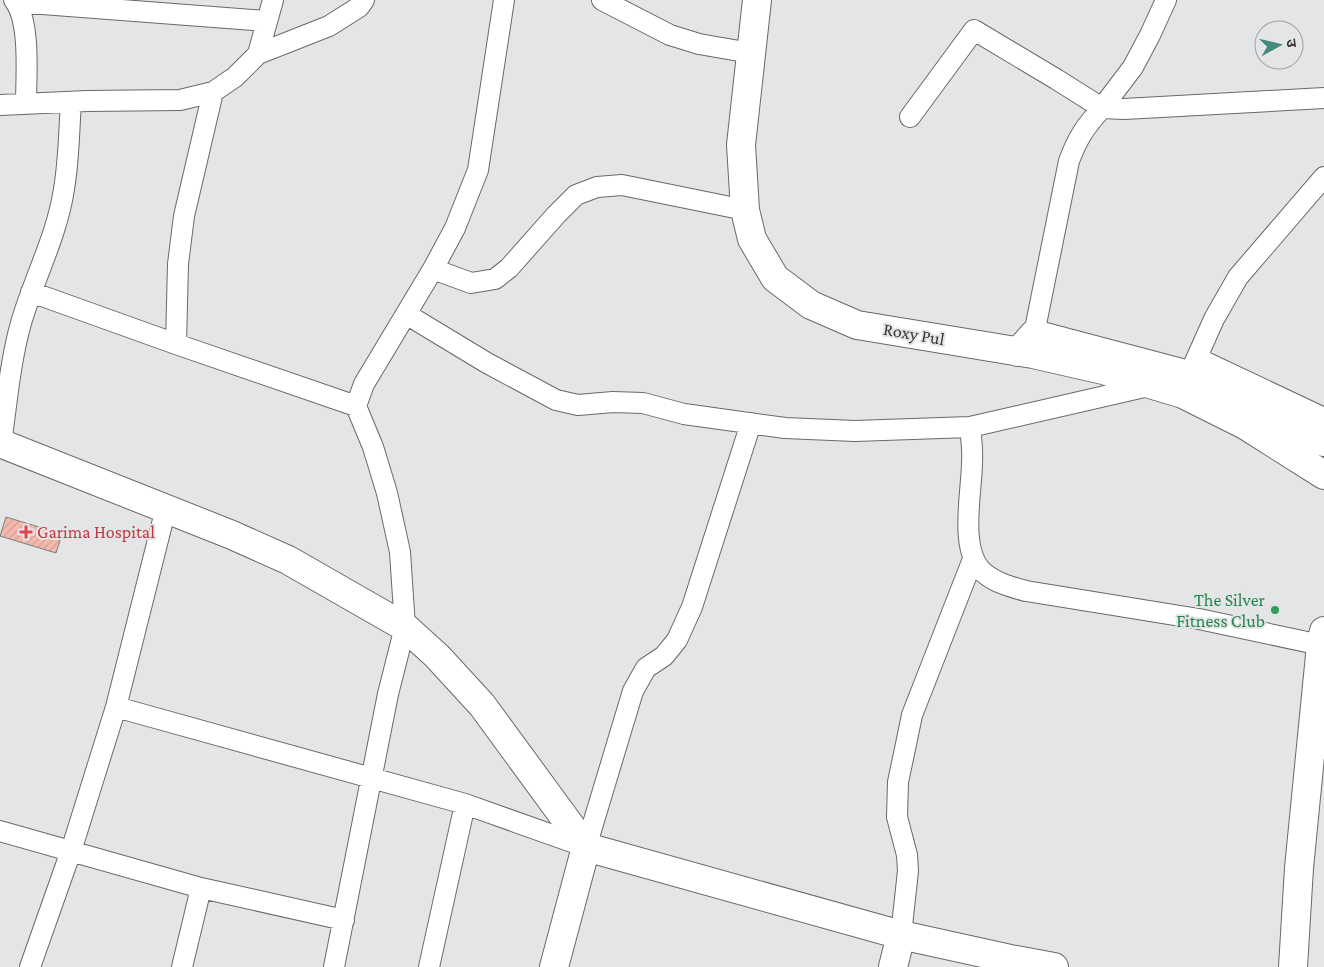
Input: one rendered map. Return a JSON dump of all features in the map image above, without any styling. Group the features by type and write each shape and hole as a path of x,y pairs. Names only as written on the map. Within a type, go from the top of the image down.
{"street":[{"path":"258,54 273,0"},
{"path":"0,105 180,100 213,92 235,77 258,54 329,26 359,7 364,0"},
{"path":"334,967 388,694 406,627 400,552 387,493 372,446 356,406 364,384 433,269 455,228 478,170 504,0"},
{"path":"602,0 670,35 699,44 751,53"},
{"name":"Roxy Pul","path":"757,0 741,145 745,210 752,239 775,278 811,305 857,325 1026,343 1103,370 1183,394 1245,425 1324,475"},
{"path":"1166,0 1133,67 1102,108 1087,124 1076,141 1069,161 1026,343 1193,366 1324,418"},
{"path":"26,104 24,24 15,1 268,21"},
{"path":"910,117 974,30 1102,108 1124,109 1324,98"},
{"path":"176,344 178,264 184,216 213,92"},
{"path":"70,102 64,189 56,227 31,292 14,349 0,443 166,508 288,560 406,627 437,656 482,705 586,847"},
{"path":"1193,366 1214,319 1238,277 1324,178"},
{"path":"433,269 471,283 495,279 509,268 576,195 597,187 622,185 745,210"},
{"path":"31,292 356,406"},
{"path":"406,314 487,363 556,400 578,405 613,402 644,403 684,414 785,428 854,431 970,427 1153,385"},
{"path":"1193,366 1324,442"},
{"path":"554,967 586,847 633,691 646,668 664,656 677,640 692,608 751,423"},
{"path":"970,427 972,461 969,541 973,559 983,573 1001,584 1026,591 1322,638 1299,868 1293,967"},
{"path":"30,967 71,851 116,707 166,508"},
{"path":"893,967 901,935 908,871 907,855 897,817 898,782 904,749 912,715 973,559"},
{"path":"116,707 465,804 586,847 901,935 1010,960 1054,967"},
{"path":"429,967 465,804"},
{"path":"0,831 201,888 344,920"},
{"path":"182,967 201,888"}],"building":[{"path":"6,517 62,534 56,553 0,536"}],"place":[{"name":"Garima Hospital","path":"26,532"},
{"name":"The Silver Fitness Club","path":"1275,610"}]}
